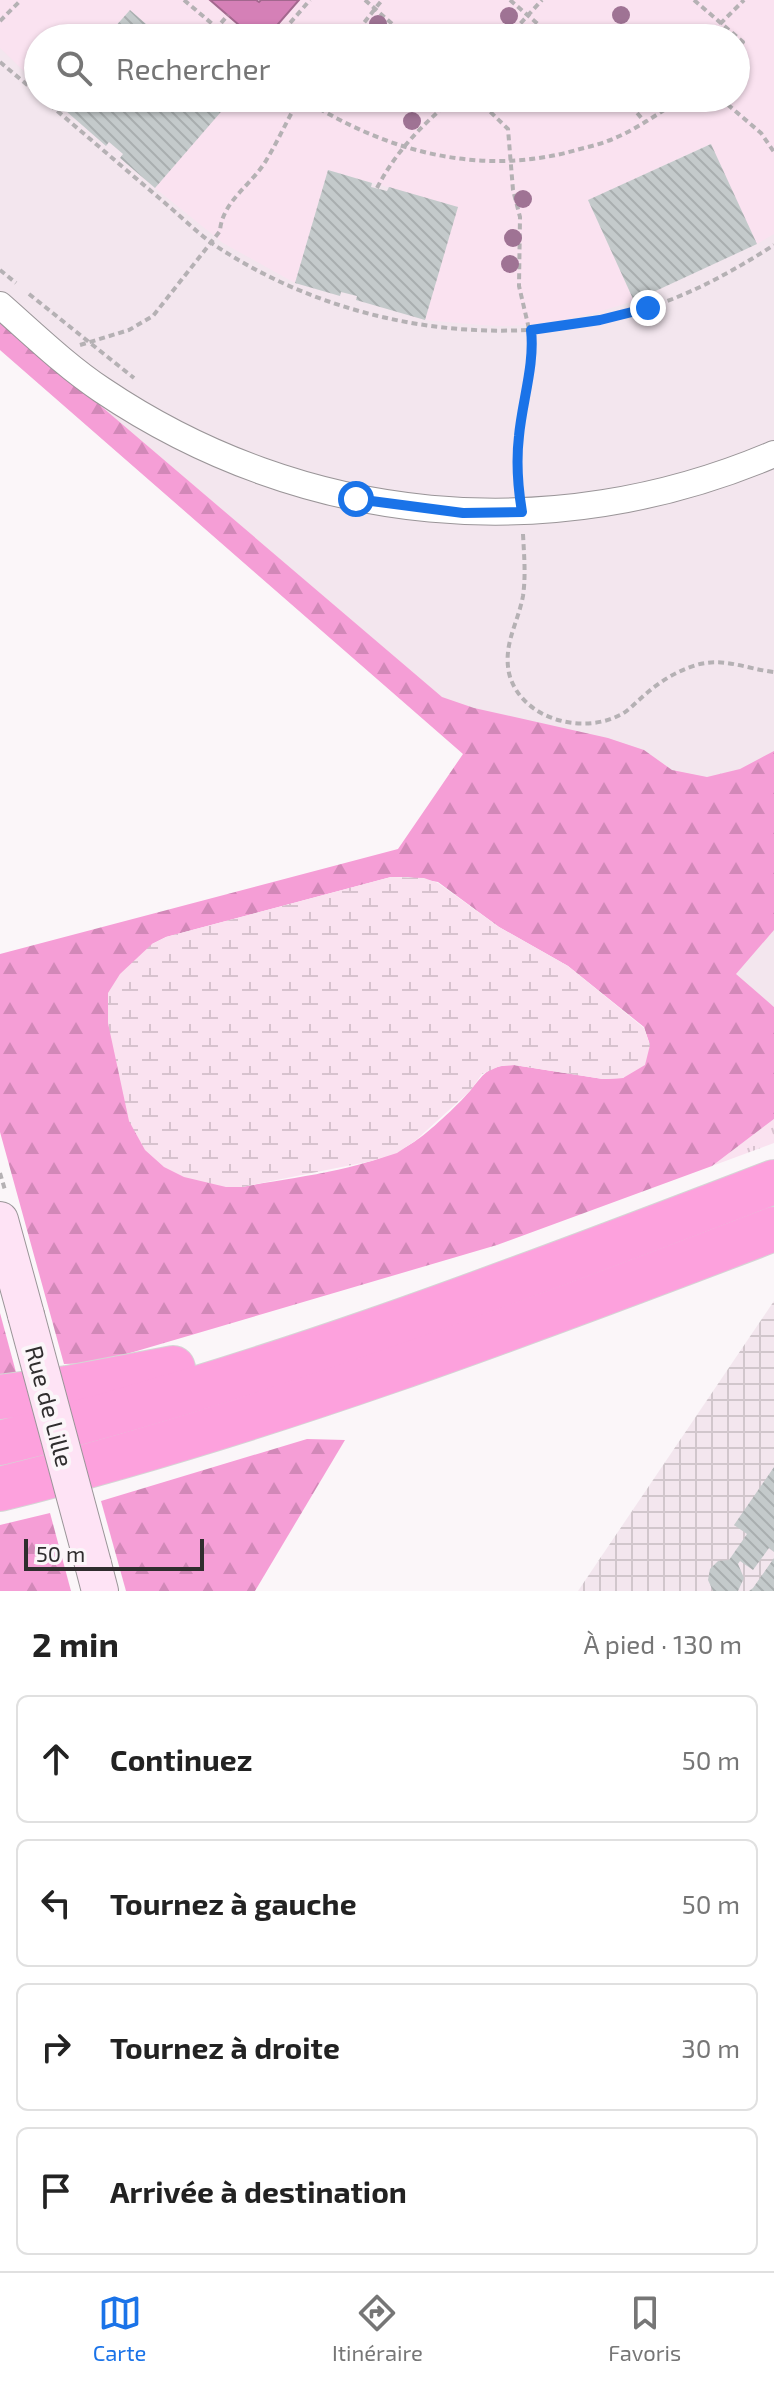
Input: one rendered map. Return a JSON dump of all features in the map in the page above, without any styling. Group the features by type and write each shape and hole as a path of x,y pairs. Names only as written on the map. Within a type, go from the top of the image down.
{"highway":[{"path":"0,1443 286,1360 465,1298 774,1182"},
{"path":"0,1489 121,1456 341,1387 566,1308 774,1229"},
{"path":"0,1397 151,1373 270,1345 636,1235"}],"main road":[{"name":"Rue de Lille","path":"0,1220 97,1578"}],"street":[{"path":"0,305 99,388 168,430 262,472 324,491 386,504 463,513 521,499 574,508 655,494 718,476 774,454"}],"path":[{"path":"0,21 21,0"},
{"path":"184,0 212,24"},
{"path":"289,24 310,0"},
{"path":"365,0 392,24"},
{"path":"363,24 382,0"},
{"path":"510,0 537,24"},
{"path":"520,24 542,0"},
{"path":"694,0 722,24 744,0"},
{"path":"220,24 228,15"},
{"path":"0,62 24,82"},
{"path":"59,112 211,242 274,279 364,313 464,329 531,330 600,320 648,308 699,288 774,245"},
{"path":"55,353 129,330 153,316 220,231 221,218 257,175 293,112"},
{"path":"326,112 357,130 403,148 438,157 511,162 563,154 614,139 661,112"},
{"path":"377,188 391,160 440,112"},
{"path":"490,112 508,129 513,190 520,217 519,286 533,346 518,439 525,578 507,653 514,689 534,709 553,719 599,723 622,715 657,684 678,671 700,664 728,662 774,672"},
{"path":"636,112 645,122"},
{"path":"736,112 761,133 774,152"},
{"path":"0,270 138,381"},
{"path":"521,499 532,485"},
{"path":"505,487 521,499"}],"shaded area":[{"path":"0,0 774,0 774,1007 464,754 0,350"},
{"path":"210,0 299,0 278,24 238,24"},
{"path":"774,1301 774,1591 578,1591"}],"green space":[{"path":"0,0 210,0 238,24 146,24 130,10 118,24 24,24 24,71 0,48"},
{"path":"299,0 774,0 774,234 757,244 710,144 588,200 634,301 585,315 534,324 500,326 425,320 457,207 328,170 295,283 223,243 155,188 220,112 750,112 750,24 278,24"},
{"path":"0,320 442,697 474,708 608,738 644,750 672,770 707,777 740,769 774,751 774,930 736,974 774,1007 774,1119 712,1166 497,1245 96,1363 64,1364 0,1132 0,954 398,849 463,754 0,350","holes":["391,877 438,882 499,927 568,966 644,1027 650,1045 623,1078 603,1079 514,1065 497,1067 483,1075 458,1104 427,1132 396,1152 331,1171 242,1187 226,1187 152,944 166,937"]},
{"path":"391,877 424,878 438,883 499,927 568,966 644,1028 650,1045 645,1065 623,1078 603,1079 514,1065 500,1066 482,1074 470,1091 415,1141 397,1153 372,1161 242,1187 226,1187 184,1177 164,1167 145,1150 129,1121 108,1023 108,993 120,974 152,944 166,937"},
{"path":"774,1119 774,1143 712,1166"},
{"path":"0,1313 17,1376 0,1376"},
{"path":"307,1439 345,1440 255,1591 126,1591 101,1501"},
{"path":"50,1513 71,1591 0,1591 0,1525"}],"building":[{"path":"130,10 146,24 118,24"},
{"path":"67,112 221,112 155,188 120,158 123,154 109,142 106,146"},
{"path":"711,144 757,244 634,301 588,200"},
{"path":"328,170 372,183 371,187 387,191 389,187 458,207 425,320 356,300 357,296 341,292 340,296 295,283"},
{"path":"774,1467 774,1552 769,1548 753,1570 740,1561 738,1564 744,1578 738,1591 713,1591 708,1580 710,1569 718,1561 729,1560 747,1534 734,1525"},
{"path":"774,1558 774,1591 749,1591 753,1588"}],"route":[{"path":"356,499 463,513 522,512 518,439 533,346 531,330 600,320 648,308"}]}
